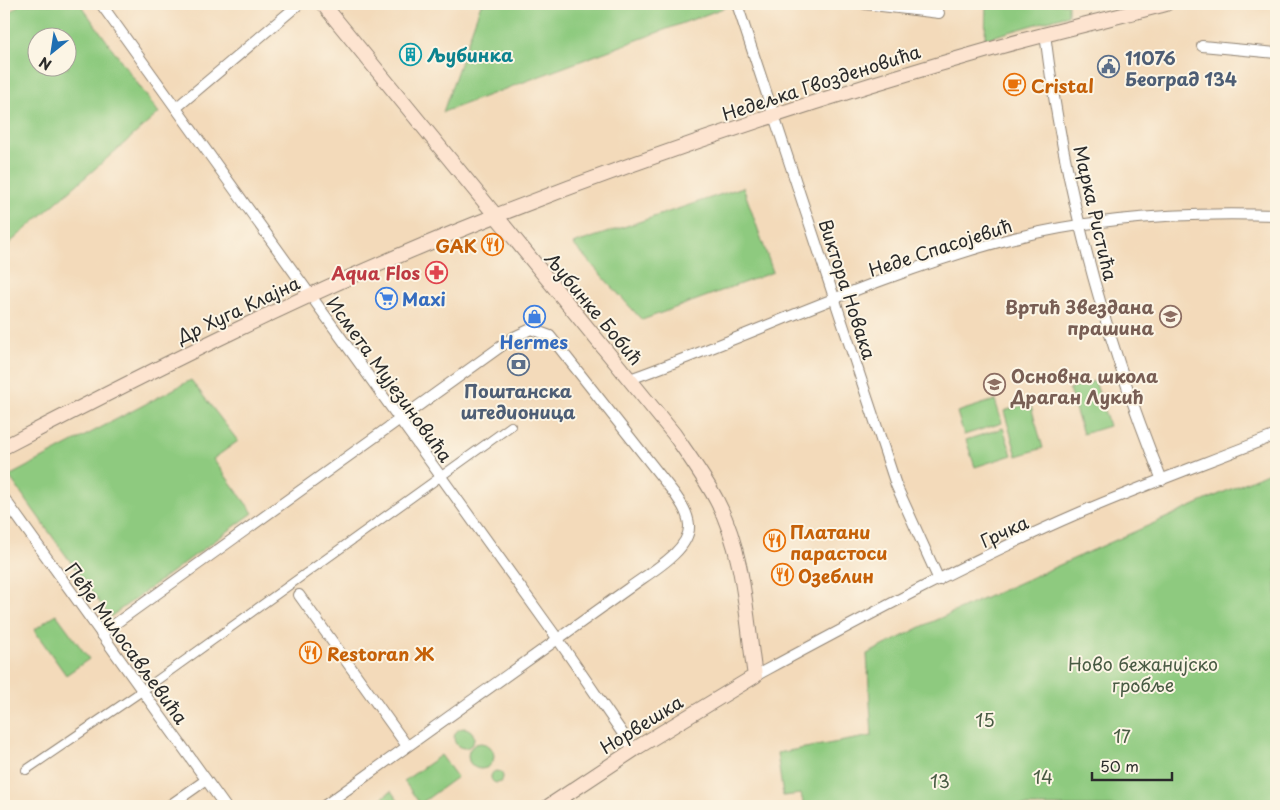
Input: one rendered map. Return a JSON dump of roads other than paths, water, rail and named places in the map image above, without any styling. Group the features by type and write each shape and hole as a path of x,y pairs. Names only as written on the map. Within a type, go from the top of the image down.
{"main road":[{"name":"Љубинке Бобић","path":"323,4 630,379 687,452 717,501 726,522 739,567 755,676"},
{"name":"Недељка Гвозденовића","path":"495,216 599,176 774,115 1132,8 1166,4"},
{"name":"Др Хуга Клајна","path":"4,447 138,378 310,296 495,216"},
{"name":"Норвешка","path":"549,806 634,750 755,676"}],"street":[{"name":"Исмета Мујезиновића","path":"101,4 557,638 634,750"},
{"path":"176,108 299,4"},
{"name":"Виктора Новака","path":"737,4 896,485 940,580"},
{"path":"865,4 939,13"},
{"name":"Марка Ристића","path":"1045,34 1055,102 1079,226 1113,347 1162,480"},
{"path":"1202,46 1276,53"},
{"name":"Неде Спасојевић","path":"630,379 834,298 973,250 1008,240 1079,226 1181,215 1276,215"},
{"path":"102,634 514,337 527,330 535,329 550,336 674,493 688,519 689,534 683,546 324,806"},
{"path":"26,770 142,691 511,426"},
{"name":"Грчка","path":"755,676 940,580 1080,513 1276,435"},
{"name":"Пеђе Милосављевића","path":"4,498 225,806"},
{"path":"299,595 407,746"},
{"path":"169,806 206,780"}],"place":[{"name":"Љубинка","path":"411,54"},
{"name":"11076 Београд 134","path":"1109,67"},
{"name":"Cristal","path":"1015,85"},
{"name":"GAK","path":"493,245"},
{"name":"Aqua Flos","path":"436,272"},
{"name":"Maxi","path":"386,298"},
{"name":"Hermes","path":"534,316"},
{"name":"Вртић Звездана прашина","path":"1170,316"},
{"name":"Поштанска штедионица","path":"518,365"},
{"name":"Основна школа Драган Лукић","path":"995,385"},
{"name":"Платани парастоси","path":"774,541"},
{"name":"Озеблин","path":"782,575"},
{"name":"Restoran Ж","path":"311,653"}],"park label":[{"name":"Ново бежанијско гробље","path":"1143,673"},
{"name":"15","path":"985,719"},
{"name":"17","path":"1122,735"},
{"name":"14","path":"1043,776"},
{"name":"13","path":"940,780"}]}
